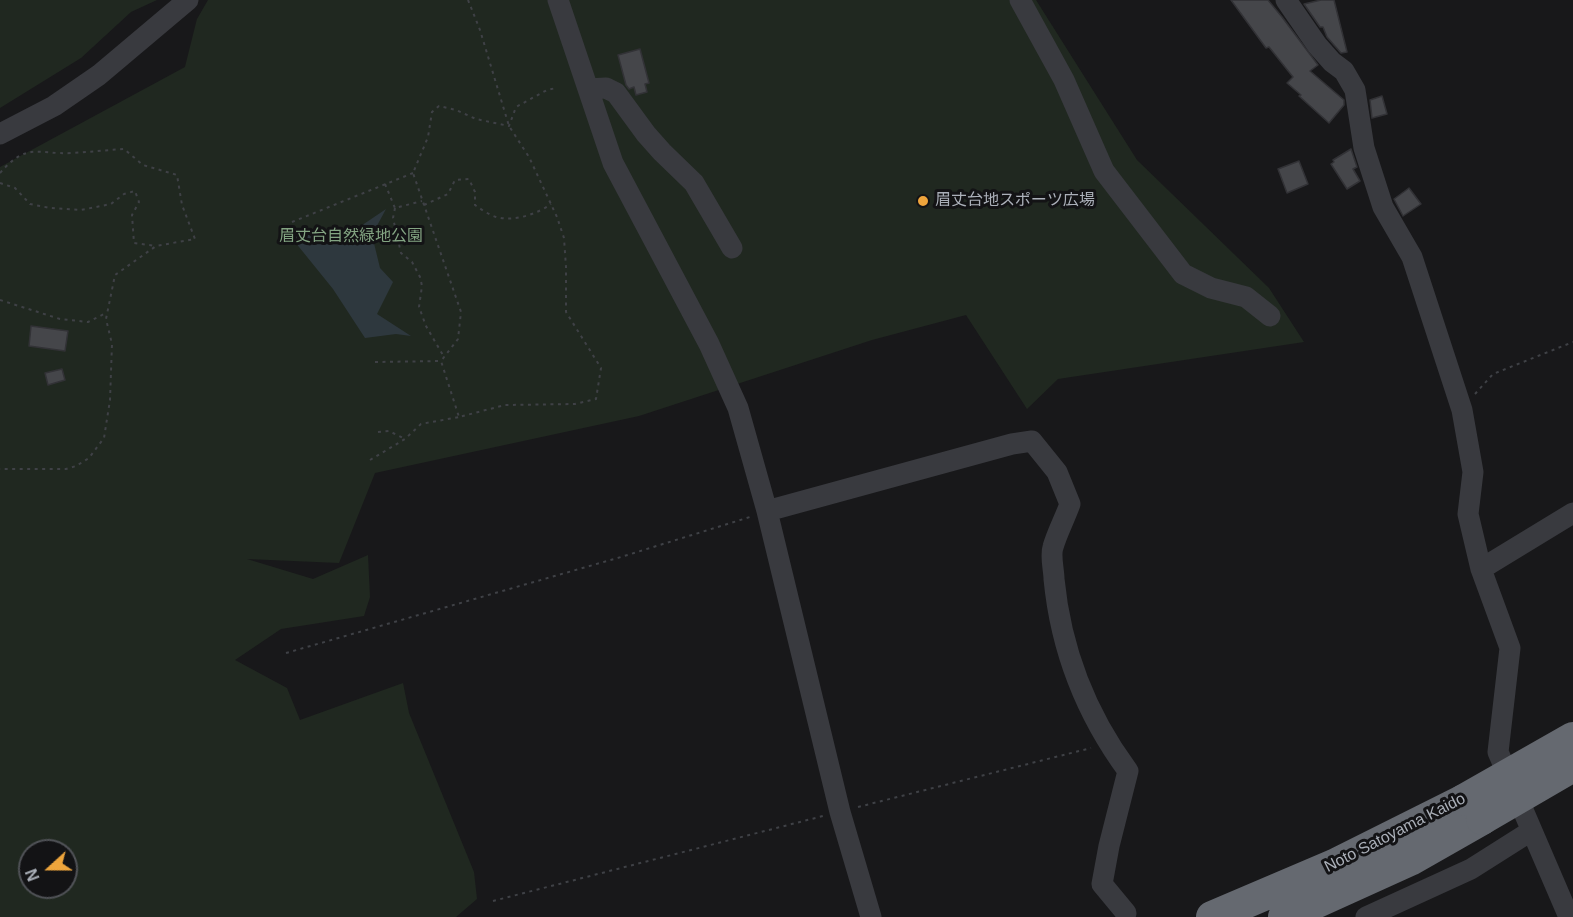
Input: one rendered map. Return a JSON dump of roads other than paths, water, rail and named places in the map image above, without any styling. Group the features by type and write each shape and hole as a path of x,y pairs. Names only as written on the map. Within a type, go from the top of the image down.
{"highway":[{"name":"Noto Satoyama Kaido","path":"1284,917 1410,860 1473,809 1573,738"},
{"name":"Noto Satoyama Kaido","path":"1212,917 1573,766"}],"street":[{"path":"0,134 54,106 99,75 188,0"},
{"path":"558,0 613,163 709,344 738,408 767,511 840,812 871,917"},
{"path":"1020,0 1064,80 1104,171 1183,274 1211,288 1245,297 1270,316"},
{"path":"1286,0 1317,45 1332,62 1344,71 1355,90 1364,148 1383,207 1412,257 1462,410 1473,472 1468,514 1481,569 1510,648 1498,752 1569,917"},
{"path":"588,89 606,88 616,93 651,140 694,183 732,248"},
{"path":"767,511 1012,444 1032,441 1057,472 1070,504 1052,549 1055,589 1064,644 1081,694 1108,744 1128,771 1102,884 1125,914"},
{"path":"1481,569 1573,513"},
{"path":"1366,917 1471,869 1531,831"}],"place":[{"name":"眉丈台地スポーツ広場","path":"923,201"}],"park label":[{"name":"眉丈台自然緑地公園","path":"351,237"}]}
